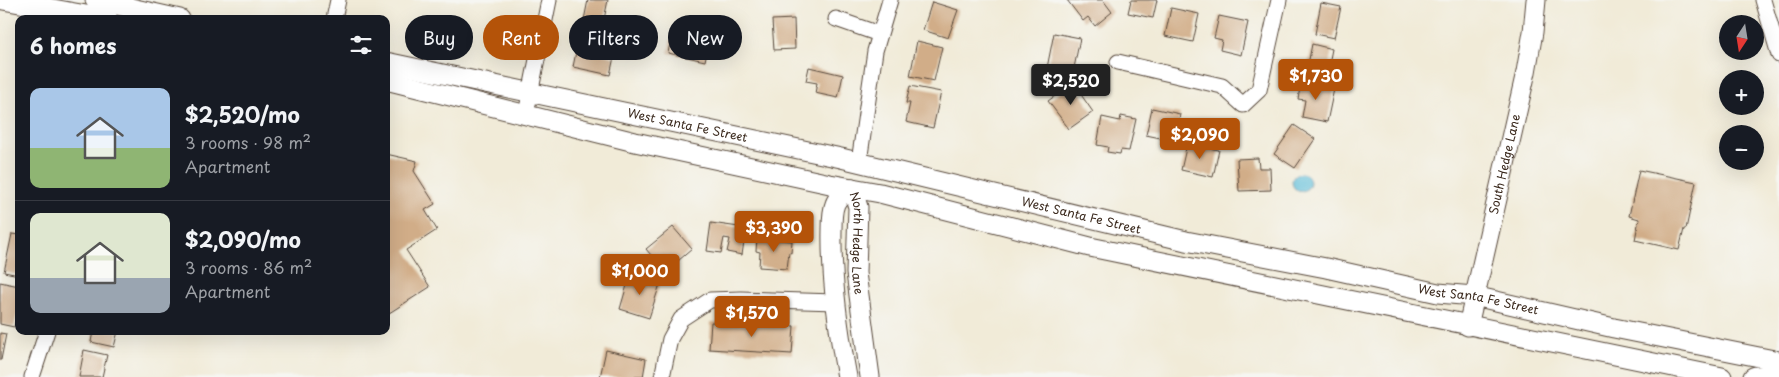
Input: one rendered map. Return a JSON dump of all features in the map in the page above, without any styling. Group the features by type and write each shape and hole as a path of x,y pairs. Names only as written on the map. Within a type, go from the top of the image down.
{"street":[{"path":"3,0 148,15"},
{"path":"95,0 116,11"},
{"path":"335,15 338,0"},
{"path":"526,114 549,0"},
{"path":"852,188 859,162 875,51 890,0"},
{"path":"1118,62 1222,86 1243,105 1259,90 1279,0"},
{"name":"South Hedge Lane","path":"1468,326 1526,72 1536,0"},
{"path":"1763,0 1779,55"},
{"path":"836,19 879,34"},
{"name":"West Santa Fe Street","path":"390,63 859,162 1186,241 1326,268 1438,293 1474,296 1633,332 1779,362"},
{"path":"390,81 635,142 880,193 1090,247 1722,377"},
{"name":"North Hedge Lane","path":"847,377 835,302 832,275 832,243 834,205 840,197 852,188 858,207 856,273 870,377"},
{"path":"662,377 670,339 681,319 710,300 835,302"},
{"path":"32,377 46,335"},
{"path":"1753,377 1777,377"}],"water":[{"path":"1301,173 1309,178 1310,182 1305,190 1301,191 1293,186 1292,182 1297,174"}],"building":[{"path":"588,0 608,0 605,15 585,15"},
{"path":"1067,0 1103,0 1112,12 1095,26 1088,17 1083,21"},
{"path":"1131,0 1157,0 1153,18 1128,13"},
{"path":"932,2 958,10 948,38 923,30"},
{"path":"1321,3 1341,7 1334,38 1315,34"},
{"path":"1171,8 1199,14 1193,42 1165,36"},
{"path":"1219,16 1248,22 1241,55 1220,50 1222,40 1214,38"},
{"path":"794,19 795,49 774,50 772,20"},
{"path":"1054,33 1080,38 1073,73 1047,68"},
{"path":"917,41 942,47 934,81 910,76"},
{"path":"1312,44 1332,49 1326,79 1306,75"},
{"path":"574,60 613,60 610,75 573,67"},
{"path":"809,67 843,75 838,98 815,93 817,83 806,81"},
{"path":"1301,82 1334,89 1327,122 1302,117 1305,100 1298,99"},
{"path":"1073,83 1093,112 1069,129 1048,101"},
{"path":"910,86 941,92 933,128 906,122 910,103 906,103"},
{"path":"1152,108 1180,114 1175,141 1146,135"},
{"path":"1121,116 1136,119 1129,151 1121,150 1120,154 1107,152 1108,147 1097,145 1102,117 1120,121"},
{"path":"1294,125 1315,139 1295,168 1274,154"},
{"path":"1187,144 1219,150 1213,177 1181,170"},
{"path":"390,155 417,161 414,171 435,204 425,210 437,230 406,250 430,287 390,312"},
{"path":"1258,158 1259,168 1270,168 1271,190 1239,191 1237,159"},
{"path":"1639,170 1696,182 1686,229 1684,229 1679,250 1635,240 1639,219 1629,216"},
{"path":"711,223 746,228 742,255 727,252 730,239 724,238 721,253 707,251"},
{"path":"673,227 692,249 665,272 646,249"},
{"path":"12,234 15,234 15,274 4,272"},
{"path":"757,238 792,241 787,269 759,267 760,252 756,251"},
{"path":"630,275 660,284 649,318 620,309"},
{"path":"0,282 15,285 15,323 14,327 0,324"},
{"path":"711,322 794,326 792,354 709,349"},
{"path":"0,333 6,334 1,360 0,360"},
{"path":"92,335 117,335 114,347 91,342"},
{"path":"84,350 107,355 102,377 79,377"},
{"path":"606,350 646,359 643,377 600,377"}]}
